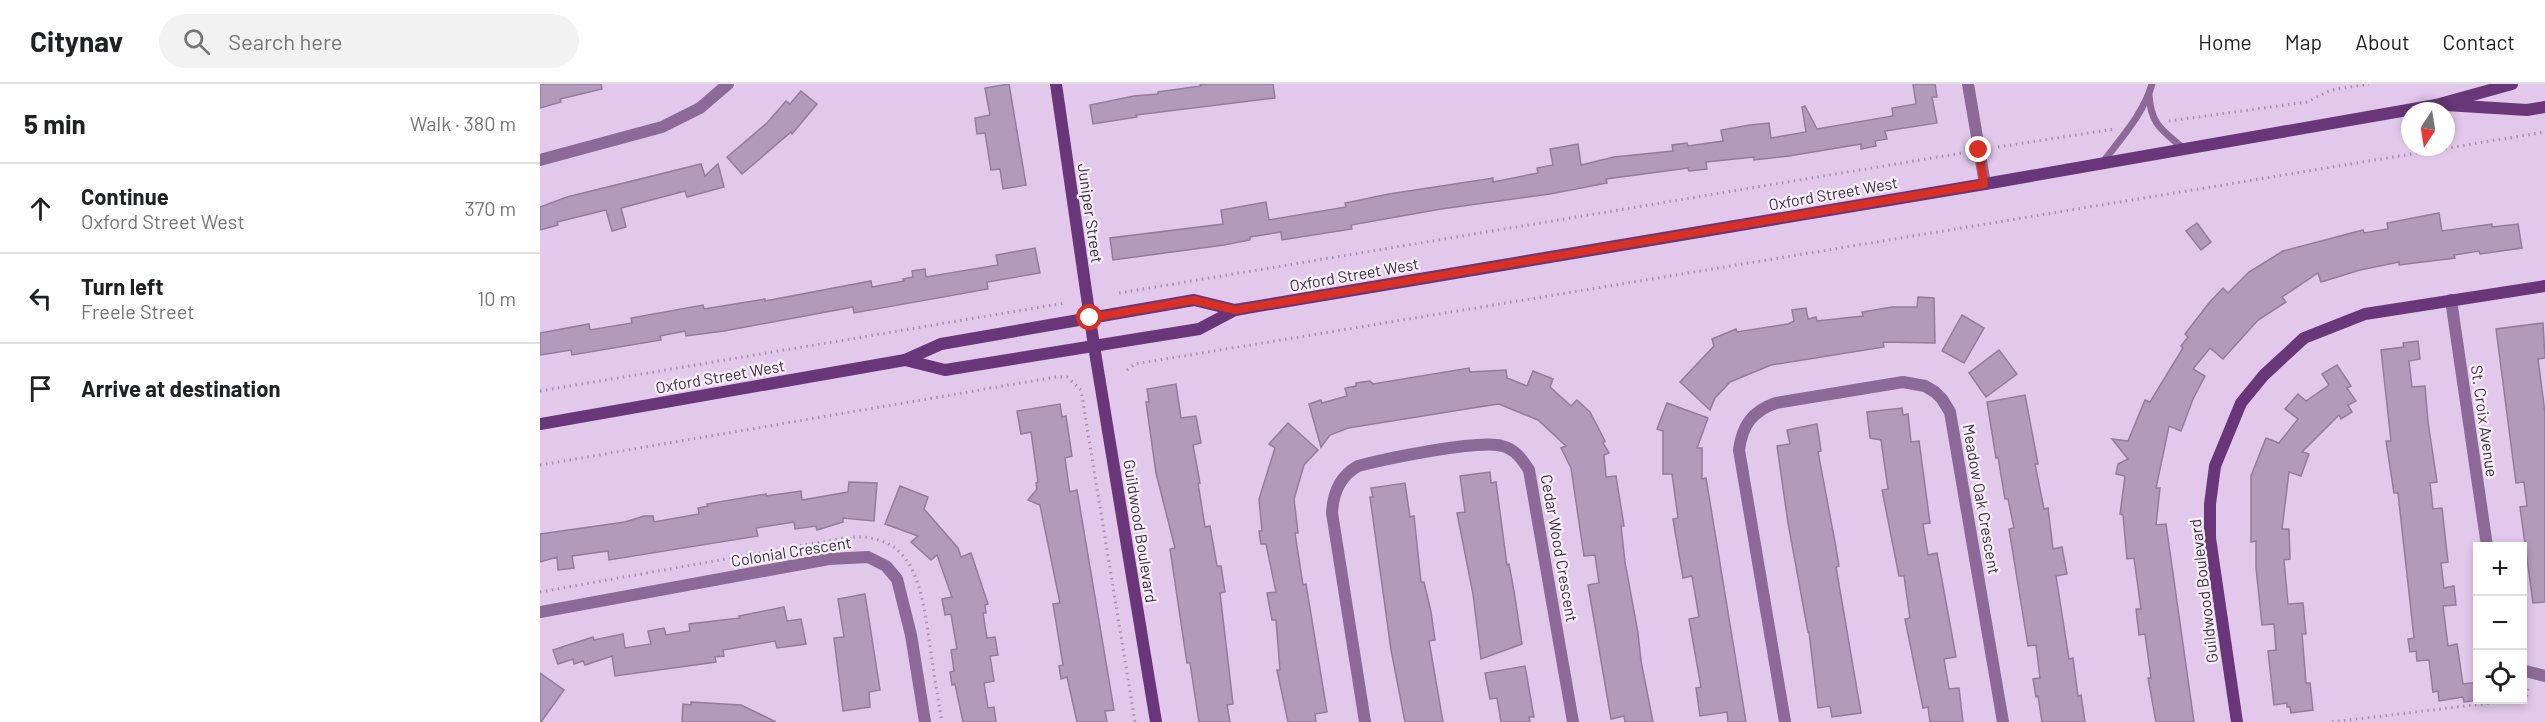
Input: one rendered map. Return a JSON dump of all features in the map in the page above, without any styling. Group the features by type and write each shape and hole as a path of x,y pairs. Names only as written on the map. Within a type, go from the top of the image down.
{"main road":[{"name":"Juniper Street","path":"1056,84 1094,346"},
{"name":"Oxford Street West","path":"2447,102 2512,84"},
{"name":"Oxford Street West","path":"2455,106 2527,110 2545,107"},
{"name":"Oxford Street West","path":"905,360 945,370 1199,329 1235,310 1984,184 2401,111"},
{"name":"Guildwood Boulevard","path":"2237,722 2210,538 2210,504 2216,466 2241,403 2264,375 2304,338 2365,314 2545,286"},
{"name":"Oxford Street West","path":"540,424 905,360 940,344 1194,300 1235,310"},
{"name":"Guildwood Boulevard","path":"1094,346 1156,722"}],"street":[{"path":"540,160 662,127 700,108 728,84"},
{"path":"1968,84 1984,184"},
{"name":"St. Croix Avenue","path":"2451,300 2486,542"},
{"name":"Meadow Oak Crescent","path":"1785,722 1739,450 1740,438 1749,419 1765,406 1903,382 1914,383 1935,392 1947,405 1952,418 2003,722"},
{"name":"Cedar Wood Crescent","path":"1365,722 1332,513 1335,491 1345,475 1358,466 1483,443 1514,451 1529,470 1573,722"},
{"name":"Colonial Crescent","path":"540,612 829,559 868,557 890,570 900,585 911,634 925,722"},
{"path":"2527,671 2545,676"}],"lane":[{"path":"2103,162 2130,127 2149,95 2152,84"},
{"path":"2149,95 2150,111 2155,124 2183,148"}],"path":[{"path":"2155,124 2307,102 2331,90 2369,84"},
{"path":"1998,147 2130,127"},
{"path":"1127,370 1135,364 2545,132"},
{"path":"1119,293 1962,153"},
{"path":"540,391 1065,303"},
{"path":"540,465 1056,377 1067,377 1081,390 1135,722"},
{"path":"540,592 844,538 861,536 878,539 903,556 915,573 923,599 942,722"},
{"path":"2332,722 2476,704"}],"building":[{"path":"540,84 601,84 602,89 560,99 561,102 540,108"},
{"path":"1009,84 1026,185 1003,189 1000,169 991,170 985,133 977,134 975,118 990,115 985,88"},
{"path":"1200,84 1273,84 1275,98 1136,115 1137,117 1093,124 1090,105 1201,86"},
{"path":"1913,84 1935,84 1937,97 1932,97 1937,123 1885,131 1887,139 1875,141 1876,146 1861,149 1861,144 1789,156 1706,162 1707,169 1689,171 1688,168 1606,179 1607,183 1550,194 1441,209 1351,225 1352,229 1282,240 1281,232 1250,237 1250,240 1224,245 1113,260 1110,238 1223,224 1221,210 1266,202 1269,220 1346,207 1345,203 1389,194 1493,178 1493,182 1538,173 1537,168 1553,165 1550,149 1578,144 1581,165 1614,157 1673,151 1672,145 1687,143 1688,146 1723,141 1721,130 1750,125 1769,123 1771,138 1806,132 1802,107 1805,106 1817,129 1893,116 1892,108 1916,104"},
{"path":"801,91 817,104 792,134 791,132 742,174 727,157 767,123 786,101 790,104"},
{"path":"701,164 705,176 718,164 724,187 687,197 685,191 621,208 626,227 612,231 606,210 557,222 558,225 540,230 540,207 567,197"},
{"path":"2439,213 2442,231 2492,224 2492,227 2518,224 2522,248 2480,254 2479,251 2454,255 2455,258 2399,265 2399,262 2360,270 2321,282 2318,273 2282,297 2286,302 2258,320 2223,359 2210,348 2193,369 2205,376 2181,431 2169,426 2156,488 2160,488 2156,525 2166,524 2194,722 2156,722 2148,678 2151,678 2145,634 2139,635 2136,609 2141,609 2134,558 2127,559 2123,515 2120,514 2125,476 2116,474 2118,464 2128,459 2112,439 2128,441 2145,400 2150,402 2183,348 2181,346 2188,337 2185,334 2223,288 2228,293 2249,272 2283,251 2363,230 2364,233 2388,229 2387,223"},
{"path":"2197,223 2211,242 2201,250 2186,231"},
{"path":"1035,248 1040,273 987,282 988,289 854,313 853,307 724,331 686,336 685,331 660,336 661,340 572,355 571,350 540,355 540,333 589,324 590,330 632,323 631,318 703,305 704,309 765,299 765,301 871,281 872,287 904,281 903,279 913,277 912,271 925,269 926,277 998,265 996,255"},
{"path":"1918,297 1934,298 1935,343 1883,342 1884,347 1771,365 1730,382 1715,398 1710,410 1680,382 1714,346 1712,339 1736,329 1737,332 1788,324 1794,321 1792,310 1806,308 1808,319 1816,317 1817,321 1863,316 1862,312 1892,307 1917,307"},
{"path":"1962,315 1984,328 1964,363 1942,351"},
{"path":"2543,323 2545,358 2538,359 2545,413 2545,602 2533,603 2527,542 2525,542 2520,507 2527,506 2524,482 2516,483 2496,329"},
{"path":"2418,341 2420,359 2409,361 2412,387 2425,386 2437,482 2430,483 2433,509 2442,508 2448,562 2441,563 2444,588 2454,586 2456,605 2443,606 2448,646 2457,644 2463,684 2473,683 2473,701 2464,702 2463,697 2439,701 2438,691 2433,692 2429,660 2417,661 2416,651 2410,652 2408,639 2414,638 2398,493 2394,493 2386,441 2391,441 2381,350 2404,347 2403,343"},
{"path":"1999,350 2017,374 1986,397 1969,373"},
{"path":"2337,365 2351,386 2347,388 2356,401 2348,405 2352,412 2341,419 2339,415 2302,452 2309,454 2301,476 2289,472 2282,529 2289,529 2290,559 2284,560 2288,604 2303,603 2306,634 2302,634 2306,683 2310,683 2313,710 2291,713 2287,703 2274,705 2268,651 2276,650 2274,624 2262,625 2256,568 2256,541 2251,542 2251,476 2266,438 2279,443 2298,419 2285,409 2298,394 2306,401 2329,385 2322,374"},
{"path":"1469,368 1470,372 1506,370 1507,378 1527,386 1533,371 1553,379 1550,387 1571,406 1577,400 1590,412 1609,453 1604,455 1606,477 1616,476 1624,526 1621,526 1625,562 1653,722 1625,722 1624,716 1611,719 1588,585 1599,583 1595,555 1584,556 1571,468 1561,448 1566,446 1538,420 1499,404 1348,428 1330,435 1321,447 1309,404 1347,396 1345,388 1356,386 1356,383 1370,381 1373,384"},
{"path":"1176,384 1181,418 1196,416 1201,443 1193,445 1205,527 1210,526 1217,566 1221,566 1225,592 1220,593 1233,704 1227,705 1230,722 1199,722 1190,663 1187,663 1170,549 1175,548 1156,473 1146,402 1149,402 1147,389"},
{"path":"2025,395 2038,464 2035,464 2044,509 2048,508 2053,549 2062,547 2067,574 2056,576 2069,659 2073,658 2078,696 2081,695 2085,722 2042,722 2038,696 2036,697 2033,679 2040,678 2036,645 2028,646 2009,529 2014,528 2008,499 2005,499 1998,457 1996,458 1987,402"},
{"path":"1667,403 1708,418 1697,448 1702,448 1702,479 1706,478 1746,722 1728,722 1727,712 1700,716 1696,688 1701,687 1689,619 1699,617 1692,576 1683,578 1673,519 1678,518 1672,474 1663,474 1663,431 1657,429"},
{"path":"1060,404 1062,417 1066,416 1072,456 1065,458 1069,487 1070,492 1077,490 1114,710 1105,711 1107,722 1077,722 1067,677 1061,679 1059,666 1063,665 1053,604 1060,603 1040,505 1028,500 1037,489 1036,483 1038,482 1031,432 1021,434 1017,411"},
{"path":"1902,408 1903,415 1908,414 1911,442 1919,441 1930,523 1923,524 1928,555 1937,553 1956,657 1944,659 1949,689 1959,688 1963,722 1930,722 1928,707 1923,708 1905,619 1910,618 1904,576 1899,576 1882,490 1888,489 1881,440 1870,438 1867,412"},
{"path":"1288,423 1318,450 1304,465 1294,499 1298,533 1295,533 1303,585 1306,584 1327,712 1315,714 1316,722 1288,722 1277,670 1280,670 1276,620 1272,620 1267,593 1276,592 1266,544 1261,544 1259,531 1262,531 1259,499 1275,448 1269,444"},
{"path":"1817,424 1821,451 1818,452 1839,566 1836,567 1861,713 1832,717 1830,706 1818,708 1809,632 1788,523 1777,446 1790,444 1787,430"},
{"path":"1490,472 1491,483 1496,482 1507,565 1509,564 1522,644 1481,659 1473,594 1457,513 1465,512 1460,476"},
{"path":"849,482 877,483 874,521 843,518 843,522 817,530 816,526 795,529 794,522 756,528 758,536 609,560 608,551 572,556 574,568 558,570 557,557 540,562 540,534 625,522 644,516 653,516 654,522 699,514 698,508 708,506 707,504 766,494 766,496 801,491 802,500 848,492"},
{"path":"1405,483 1410,517 1414,516 1421,582 1424,582 1431,612 1435,640 1429,641 1443,722 1405,722 1391,650 1370,497 1373,497 1371,488"},
{"path":"900,486 928,497 924,509 958,548 961,557 971,553 988,604 985,605 986,613 983,613 987,638 995,637 998,655 990,656 994,681 984,683 988,708 994,707 996,722 963,722 955,684 952,685 950,672 954,671 951,650 957,649 951,614 945,615 942,599 952,597 937,555 931,560 911,542 918,536 885,524"},
{"path":"865,594 880,690 869,692 870,707 843,711 834,638 844,637 838,599"},
{"path":"784,607 787,621 801,619 806,644 777,648 775,641 723,650 724,656 715,657 716,662 615,676 612,656 585,665 583,661 574,664 573,659 558,664 553,650 593,637 594,640 623,634 625,648 651,644 648,631 664,628 666,635 690,631 689,624 740,618 739,616"},
{"path":"1525,666 1534,717 1529,717 1530,722 1501,722 1497,698 1490,699 1485,673"},
{"path":"540,673 564,690 541,722 540,722"},
{"path":"691,702 741,705 776,722 682,722 683,704 691,705"}],"route":[{"path":"1090,318 1194,300 1235,310 1984,184 1979,150"}]}
